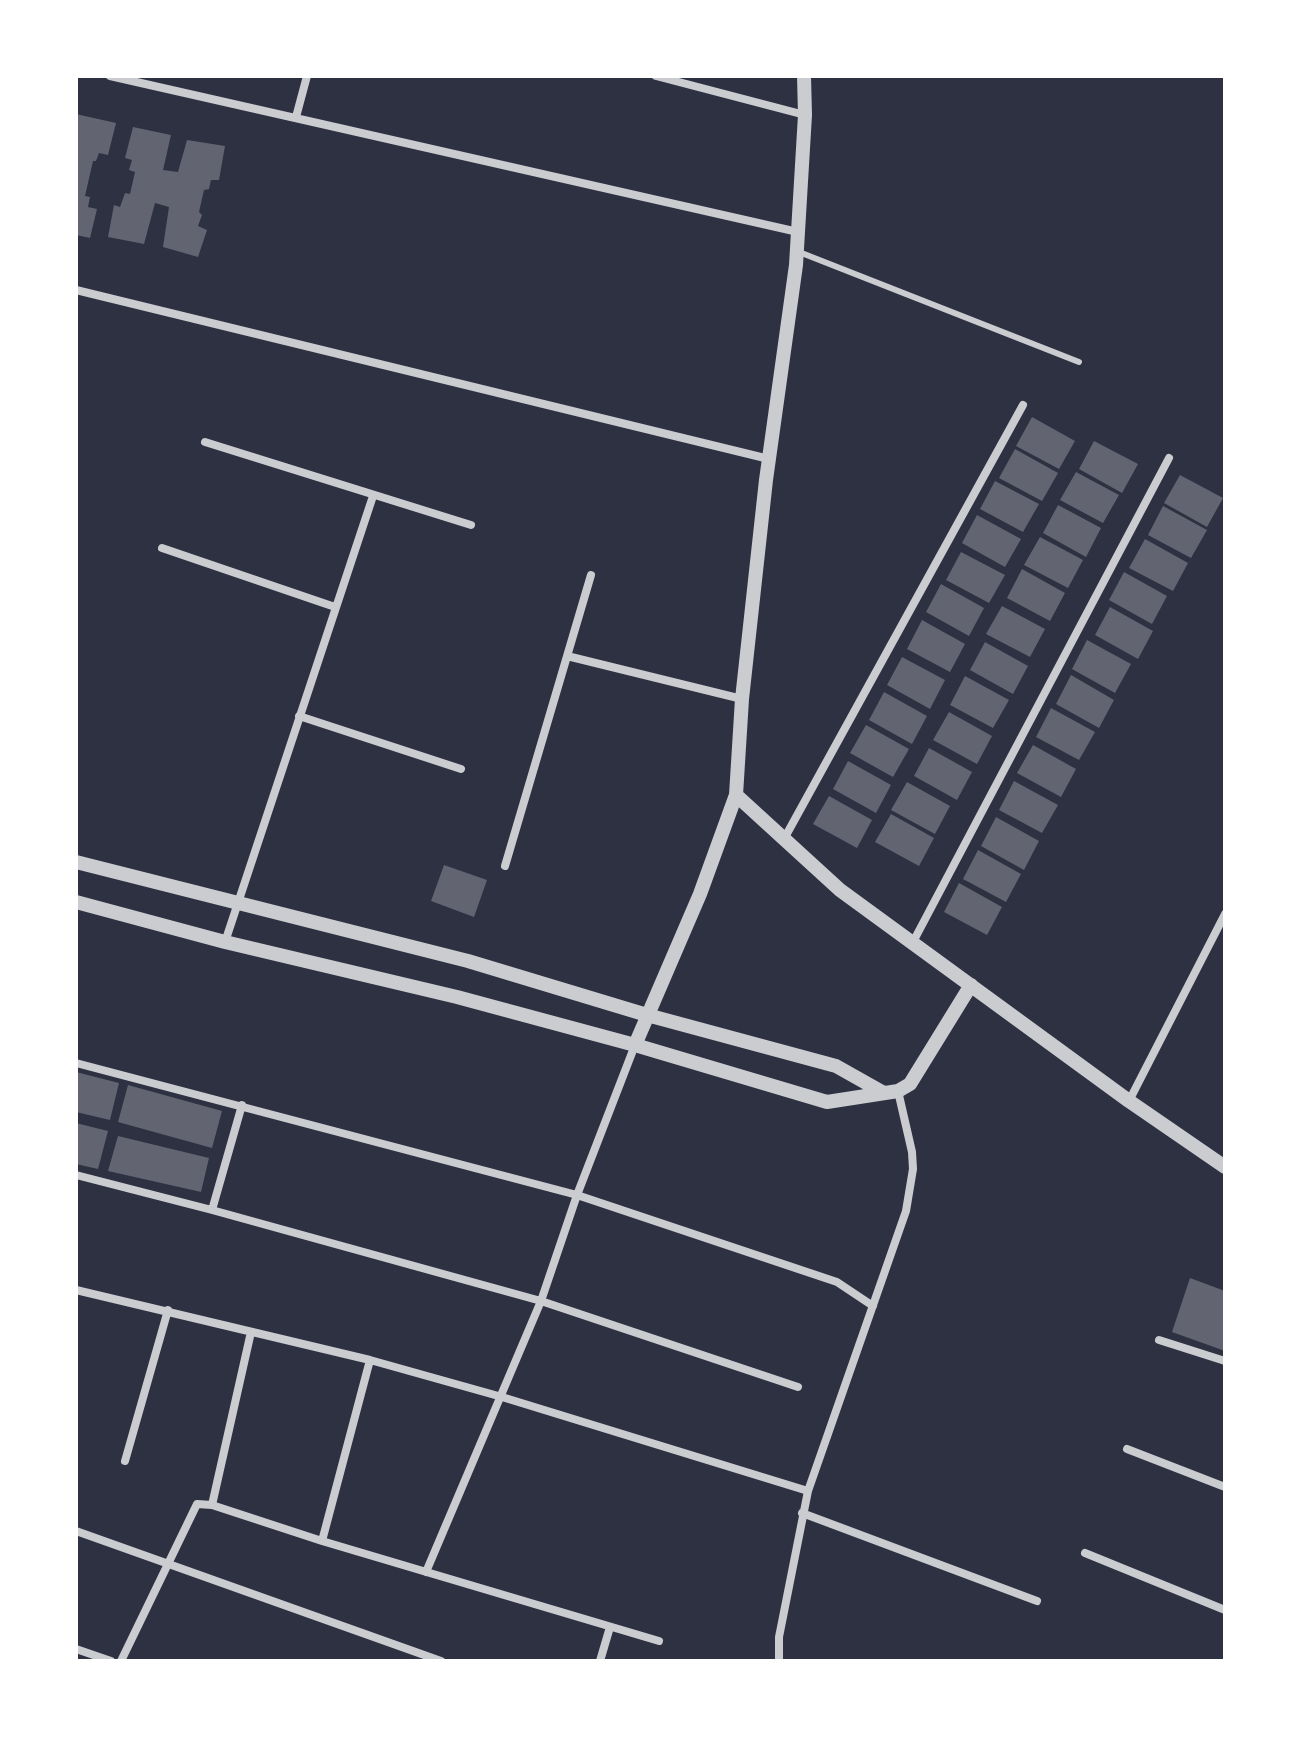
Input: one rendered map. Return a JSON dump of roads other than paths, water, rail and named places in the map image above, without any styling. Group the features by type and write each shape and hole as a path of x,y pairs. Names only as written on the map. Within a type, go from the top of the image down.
{"street":[{"path":"110,76 798,232"},
{"path":"296,117 307,76"},
{"path":"656,76 805,115"},
{"path":"426,1572 541,1301 577,1195 647,1015 700,894 736,795 742,699 769,459 797,251 805,115 804,76"},
{"path":"76,290 769,459"},
{"path":"784,839 1023,405"},
{"path":"205,442 471,525"},
{"path":"913,942 1169,458"},
{"path":"225,942 373,496"},
{"path":"162,548 335,607"},
{"path":"505,866 591,575"},
{"path":"567,656 742,699"},
{"path":"299,716 461,769"},
{"path":"736,795 840,890 1129,1101 1225,1167"},
{"path":"76,862 468,961 647,1015 836,1066 891,1092 912,1152 913,1169 906,1211 808,1491 779,1637 779,1661"},
{"path":"76,902 225,942 457,997 635,1045 827,1102 891,1092 910,1084 971,985"},
{"path":"1129,1101 1225,914"},
{"path":"76,1063 577,1195 837,1282 873,1306"},
{"path":"212,1210 242,1105"},
{"path":"76,1175 541,1301 798,1387"},
{"path":"76,1290 370,1360 808,1491"},
{"path":"125,1461 168,1310"},
{"path":"212,1505 251,1332"},
{"path":"1159,1340 1225,1361"},
{"path":"322,1541 370,1360"},
{"path":"1127,1449 1225,1487"},
{"path":"121,1661 197,1504 212,1505 322,1541 659,1641"},
{"path":"802,1513 1037,1601"},
{"path":"76,1531 441,1661"},
{"path":"1085,1553 1225,1610"},
{"path":"600,1661 610,1627"},
{"path":"76,1649 111,1661"}],"lane":[{"path":"797,251 1079,362"}]}
